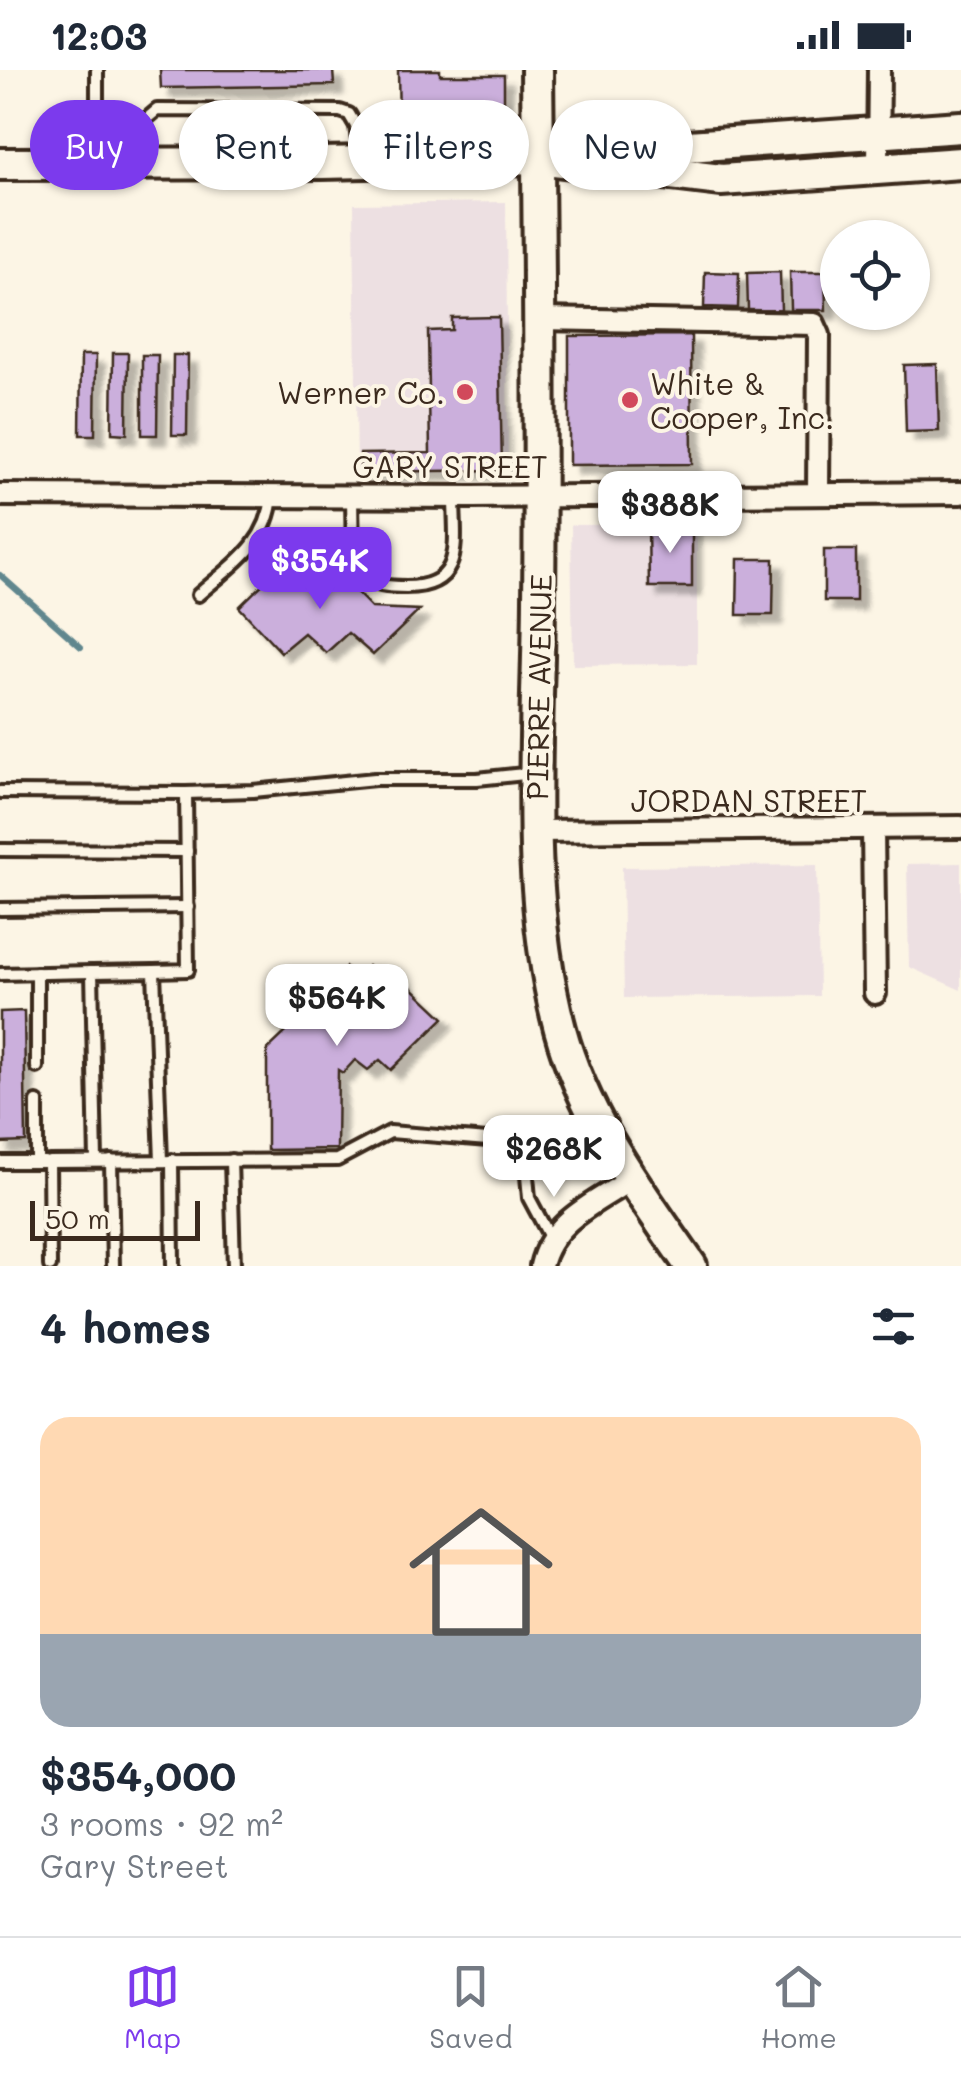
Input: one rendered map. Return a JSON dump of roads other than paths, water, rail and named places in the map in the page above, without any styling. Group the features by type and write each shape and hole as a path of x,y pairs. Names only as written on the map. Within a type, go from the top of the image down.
{"street":[{"name":"PIERRE AVENUE","path":"537,70 540,496 536,830 540,914 561,1030 579,1084 630,1180 691,1266"},
{"path":"878,168 879,70"},
{"path":"529,158 961,127"},
{"path":"538,158 722,180 961,163"},
{"path":"159,164 348,162"},
{"path":"0,164 30,164"},
{"path":"539,320 814,324 819,335 818,493"},
{"name":"GARY STREET","path":"0,495 961,493"},
{"name":"JORDAN STREET","path":"536,830 961,827"},
{"path":"874,830 875,993"},
{"path":"542,1266 551,1240 564,1224 630,1180"}],"lane":[{"path":"97,70 97,100"},
{"path":"159,110 348,114"},
{"path":"198,595 259,540 270,519 272,496"},
{"path":"352,497 353,562"},
{"path":"360,574 380,586 409,588 443,578 454,554 454,497"},
{"path":"0,792 254,791 376,778 477,778 538,772"},
{"path":"0,974 188,970 186,793"},
{"path":"0,850 186,850"},
{"path":"0,910 188,908"},
{"path":"154,971 173,1266"},
{"path":"92,972 96,1161"},
{"path":"37,1067 38,973"},
{"path":"37,1102 50,1266"},
{"path":"0,1162 338,1160 390,1132 524,1143 529,1198 551,1240"},
{"path":"231,1160 234,1266"},
{"path":"110,1161 113,1266"}],"waterway":[{"path":"0,575 81,647"}],"place":[{"name":"Werner Co.","path":"465,392"},
{"name":"White & Cooper, Inc.","path":"630,400"}]}
